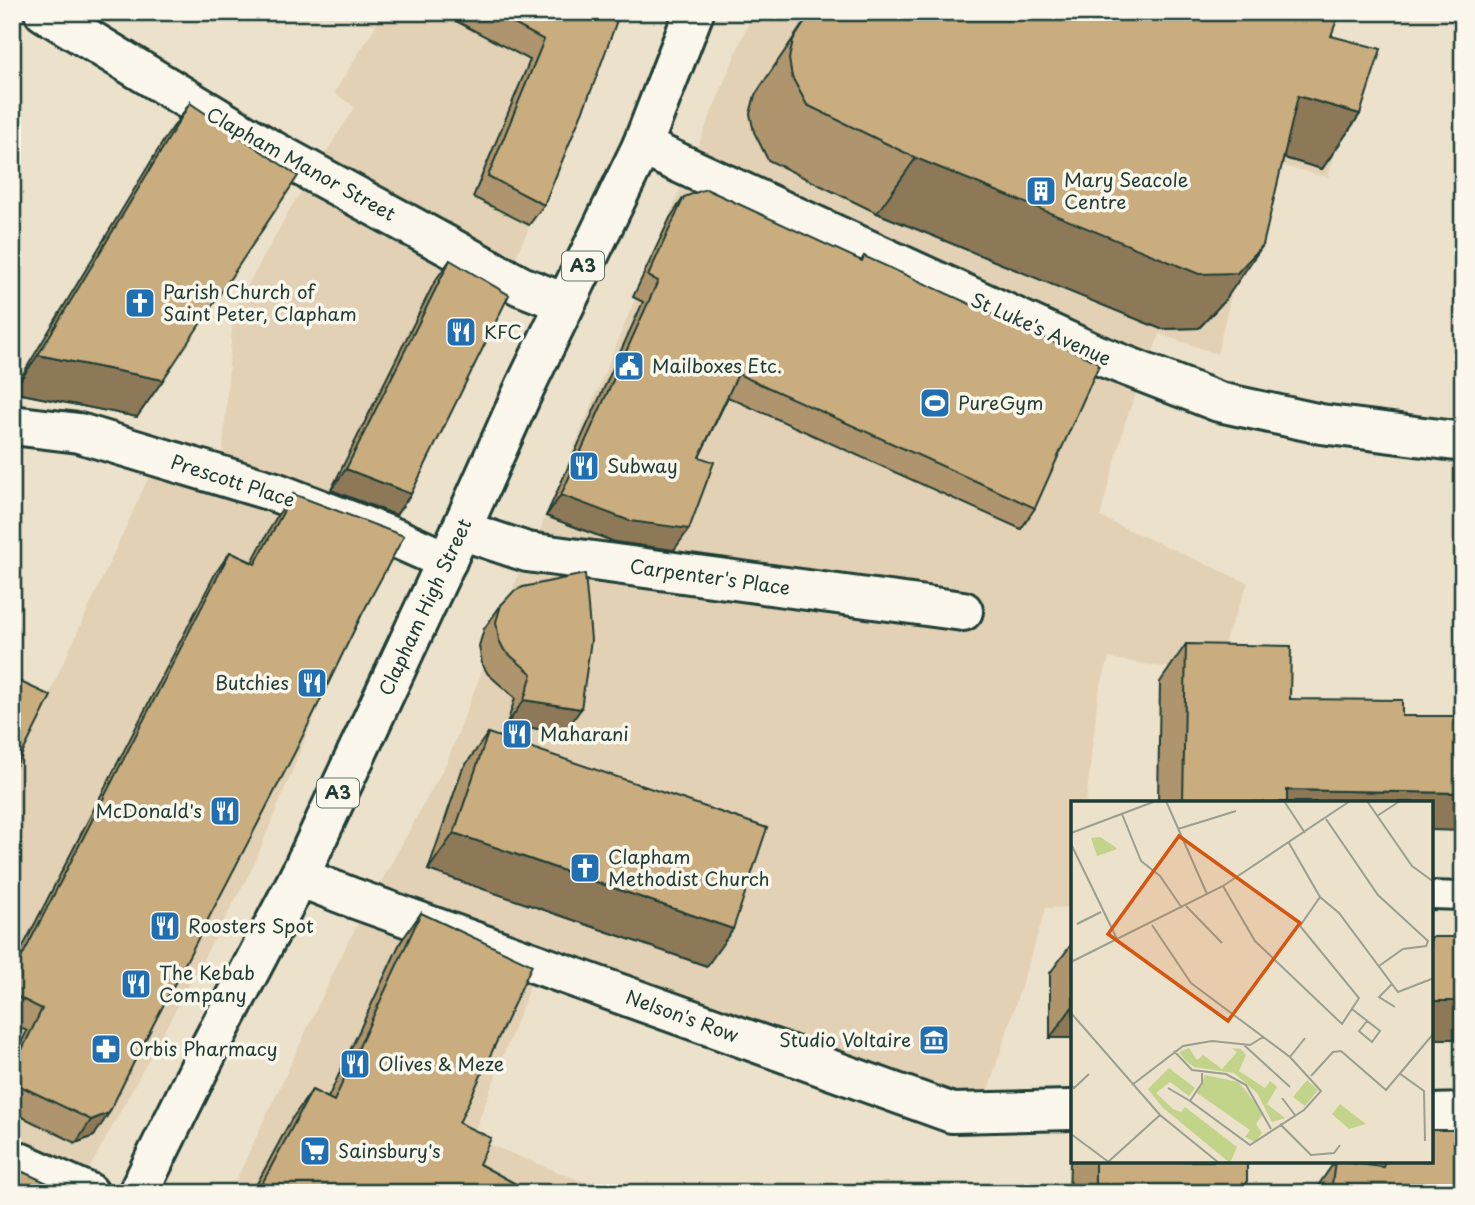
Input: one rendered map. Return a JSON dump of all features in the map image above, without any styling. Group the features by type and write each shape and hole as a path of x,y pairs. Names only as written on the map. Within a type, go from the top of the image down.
{"main road":[{"name":"Clapham Manor Street","path":"44,12 266,147 521,286 565,303"},
{"name":"Clapham High Street","path":"138,1193 209,1049 299,877 498,445 642,146 694,12"},
{"name":"St Luke's Avenue","path":"642,146 1093,353 1219,402 1321,424 1463,442"},
{"name":"Prescott Place","path":"12,425 79,433 275,492 403,541 454,545"},
{"name":"Carpenter's Place","path":"454,545 527,552 963,611"},
{"name":"Nelson's Row","path":"299,877 952,1113 1071,1110"},
{"path":"1433,1114 1463,1113"},
{"path":"12,1159 89,1193"}],"lane":[{"path":"1433,895 1463,896"}],"shaded area":[{"path":"381,12 619,12 576,125 381,552 253,867 76,1193 12,1193 12,775 152,470 208,486 223,450 233,312 290,209 355,107 334,93 374,29"},
{"path":"753,12 1219,12 1360,64 1328,177 1263,161 1217,354 1160,334 1126,419 1100,517 1248,583 1211,675 1109,658 1098,695 1086,801 1071,801 1071,907 1046,908 980,1116 542,950 472,1138 612,1193 230,1193 348,942 447,762 521,568 536,540"}],"building":[{"path":"492,12 620,12 544,205 488,176 544,40"},
{"name":"Mary Seacole Centre","path":"817,12 1324,12 1338,17 1331,36 1381,49 1360,114 1298,96 1263,245 1237,273 1199,274 916,158 807,105 792,77 789,59 793,40 809,16"},
{"name":"Parish Church of Saint Peter, Clapham","path":"190,103 298,176 163,380 38,355"},
{"path":"706,189 862,261 864,256 1100,363 1035,508 738,374 699,457 714,462 689,529 630,521 561,495 658,281 648,276 684,197"},
{"path":"450,260 509,295 411,494 346,469"},
{"path":"293,494 404,536 109,1113 91,1120 12,1082 12,1070 42,1009 12,994 12,976 230,552 255,564"},
{"path":"585,574 591,640 581,709 524,700 532,674 504,650 499,640 496,622 501,605 514,591 523,587"},
{"path":"1186,644 1291,646 1290,699 1402,700 1402,716 1463,716 1463,793 1287,790 1287,801 1183,801"},
{"path":"12,678 51,696 12,774"},
{"path":"488,733 767,828 733,929 454,833"},
{"path":"421,913 532,965 459,1123 491,1138 479,1164 532,1193 257,1193 312,1090 334,1101"},
{"path":"1433,937 1463,937 1463,1001 1433,1001"},
{"path":"1433,1130 1463,1130 1463,1193 1331,1193 1335,1163 1384,1167 1384,1163 1433,1163"},
{"path":"1095,1163 1247,1163 1247,1192 1095,1190"},
{"path":"12,1167 54,1186 51,1193 12,1193"}],"place":[{"name":"Mary Seacole Centre","path":"1041,191"},
{"name":"Parish Church of Saint Peter, Clapham","path":"140,303"},
{"name":"KFC","path":"461,332"},
{"name":"Mailboxes Etc.","path":"629,366"},
{"name":"PureGym","path":"935,403"},
{"name":"Subway","path":"584,466"},
{"name":"Butchies","path":"312,683"},
{"name":"Maharani","path":"517,734"},
{"name":"McDonald's","path":"225,811"},
{"name":"Clapham Methodist Church","path":"585,868"},
{"name":"Roosters Spot","path":"165,926"},
{"name":"The Kebab Company","path":"136,984"},
{"name":"Studio Voltaire","path":"934,1040"},
{"name":"Orbis Pharmacy","path":"106,1049"},
{"name":"Olives & Meze","path":"355,1064"},
{"name":"Sainsbury's","path":"315,1151"}]}
